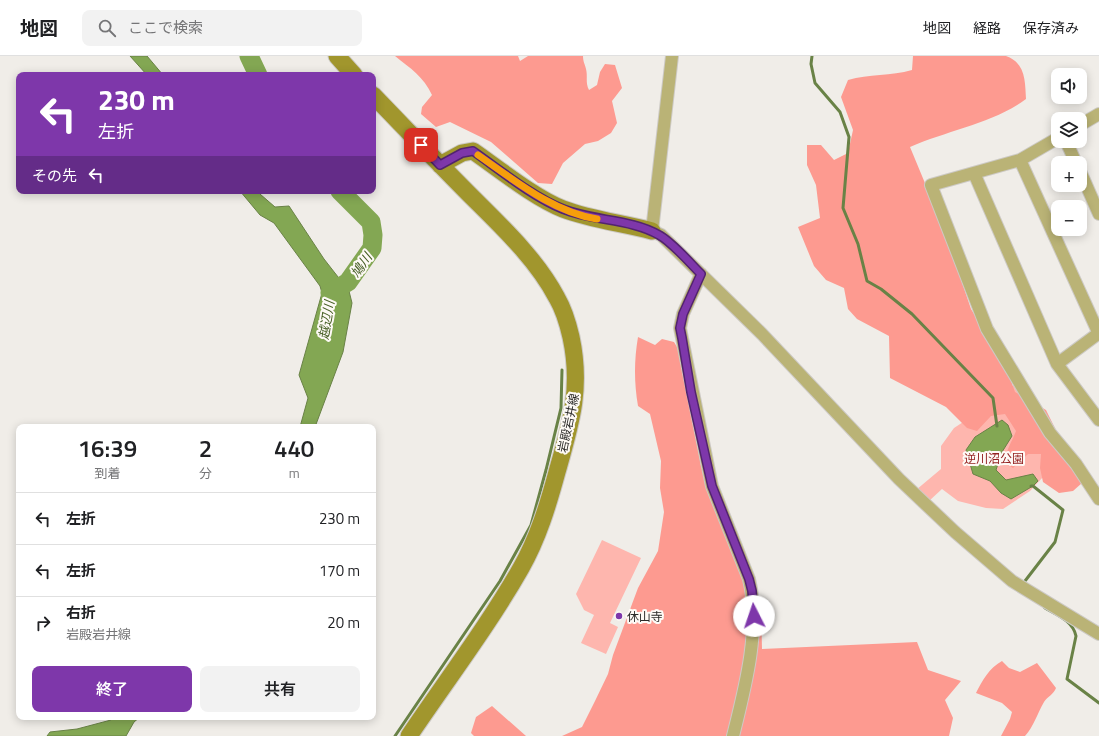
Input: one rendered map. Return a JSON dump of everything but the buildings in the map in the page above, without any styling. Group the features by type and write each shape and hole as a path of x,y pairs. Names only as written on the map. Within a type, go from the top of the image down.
{"main road":[{"path":"337,56 351,72"},
{"name":"岩殿岩井線","path":"376,98 511,236 542,274 558,298 568,324 576,360 576,398 570,425 547,509 535,540 521,568 409,736"},
{"path":"440,165 462,153 473,151 519,184 562,209 591,218 618,222 652,231"}],"street":[{"path":"672,56 652,231 661,236 762,334 899,479 955,532 1012,581 1099,634"},
{"path":"1087,120 1099,114"},
{"path":"1051,142 1020,160 931,186 987,329 1050,433 1076,464 1099,499"},
{"path":"1020,160 1099,333 1057,364"},
{"path":"974,173 1057,364 1099,420"},
{"path":"1087,183 1096,199 1099,214"},
{"path":"701,274 683,314 680,328 712,486 752,591 754,616 752,643 734,736"}],"green space":[{"name":"逆川沼公園","path":"1015,384 1048,436 1043,477 1030,491 1003,509 986,508 958,501 942,489 929,501 916,490 941,469 941,446 954,428 983,409"},
{"path":"602,540 641,558 610,623 618,627 606,654 581,643 594,615 584,610 576,594"}],"shaded area":[{"path":"395,56 518,56 520,61 528,56 583,56 589,90 597,85 600,72 605,64 615,65 622,88 612,101 617,123 611,133 598,141 585,144 563,163 552,184 538,183 491,142 450,122 436,127 421,114 422,107 432,95 421,78"},
{"path":"913,56 1006,56 1013,59 1021,68 1025,80 1026,99 999,115 910,147 944,229 971,309 1010,378 1015,392 1046,410 1082,483 1073,491 1059,493 1043,482 1040,468 1041,454 1028,454 1013,468 1005,463 1007,451 1016,431 1005,414 991,416 977,431 967,428 946,407 890,378 889,336 857,319 848,309 844,288 826,280 814,266 798,227 820,218 816,185 807,165 807,145 821,145 834,160 848,153 853,130 841,97 848,80 912,70"},
{"path":"638,337 655,345 662,339 674,342 680,352 701,466 714,505 752,571 761,608 762,649 917,642 928,670 961,681 945,700 953,718 949,736 562,736 582,727 608,674 613,655 638,588 658,551 664,512 660,488 661,461 650,414 638,406 635,372"},
{"path":"1002,661 1009,668 1020,672 1037,663 1056,688 1044,702 1025,736 1001,736 1012,712 1002,703 976,693 983,679 997,664"},
{"path":"492,706 526,736 474,736 471,733 476,717"}],"water":[{"path":"130,56 147,56 160,72 144,72"},
{"name":"越辺川","path":"242,194 260,194 275,207 289,206 324,259 349,291 352,303 343,352 316,424 301,424 308,398 299,375 322,293 320,286 274,223 260,215"},
{"path":"1002,420 1008,425 1012,436 1002,452 996,470 1006,480 1033,474 1038,481 1033,486 1011,499 1001,493 990,481 973,474 966,450 975,437"},
{"path":"111,720 136,720 126,736 47,736 50,732 77,729"}],"waterway":[{"name":"鳩川","path":"249,56 257,72"},
{"path":"812,56 811,64 815,83 840,112 849,137 843,208 858,244 867,281 881,289 912,314 993,398 997,426"},
{"name":"鳩川","path":"330,293 348,282 372,248 373,235 371,222 343,194"},
{"path":"395,736 500,581 531,525 561,408 562,370"},
{"path":"1025,581 1055,542 1063,510 1031,486"},
{"path":"1045,608 1068,622 1072,626 1076,636 1067,679 1099,703"}],"slow traffic":[{"path":"478,155 519,184 562,209 597,219"}],"place":[{"name":"休山寺","path":"619,616"}],"route":[{"path":"421,145 440,165 462,153 473,151 519,184 562,209 591,218 618,222 652,231 661,236 701,274 683,314 680,328 691,392 712,486 749,579 752,591 754,616"}]}
